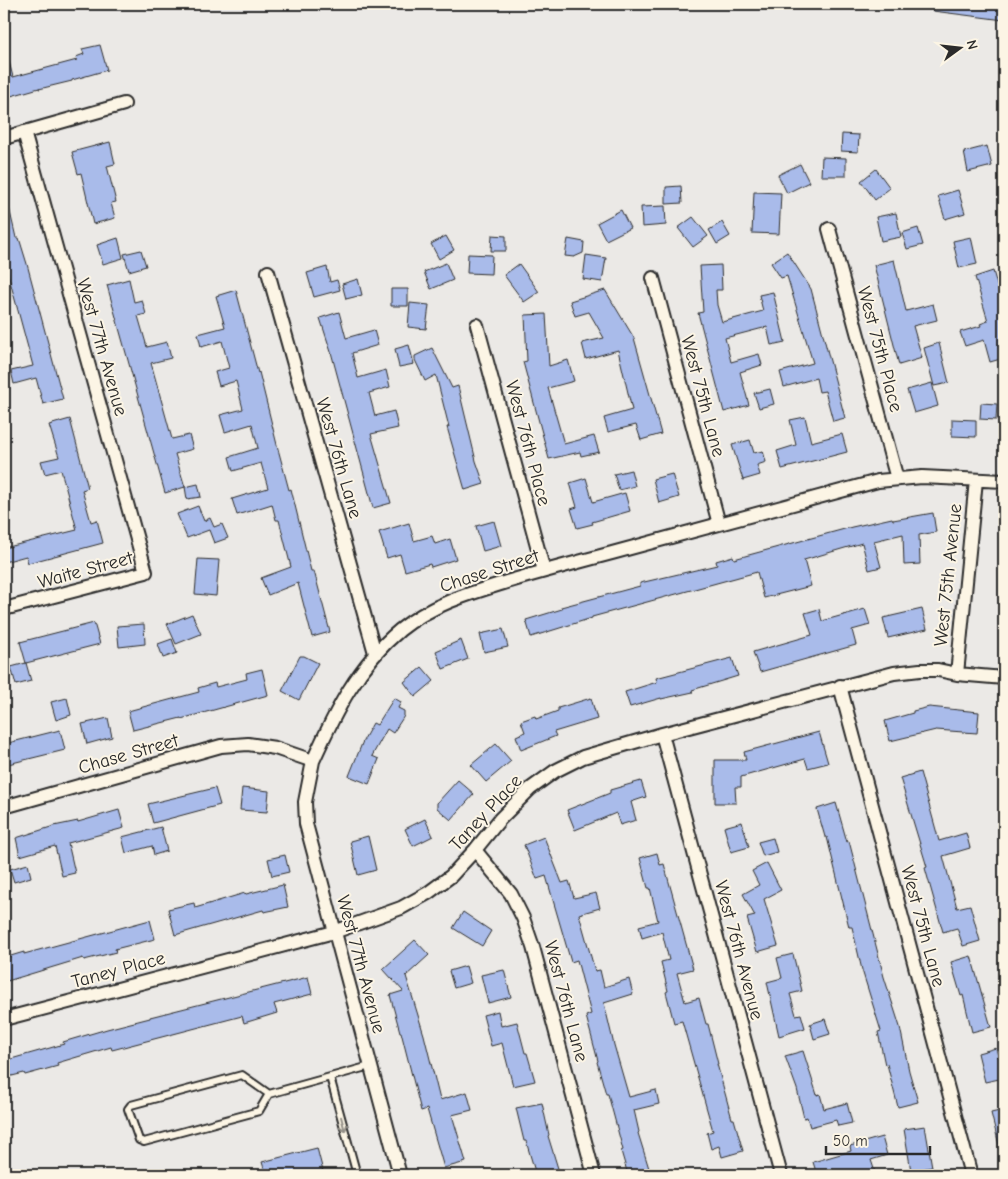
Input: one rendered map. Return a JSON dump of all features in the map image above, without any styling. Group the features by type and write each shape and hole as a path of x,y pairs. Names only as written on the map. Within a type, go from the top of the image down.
{"street":[{"path":"4,138 124,104"},
{"name":"West 77th Avenue","path":"24,132 146,572"},
{"name":"West 75th Place","path":"829,229 897,479"},
{"name":"West 76th Lane","path":"268,272 375,653"},
{"name":"West 75th Lane","path":"652,278 719,524"},
{"name":"West 76th Place","path":"477,326 544,571"},
{"name":"Chase Street","path":"4,807 221,746 248,744 275,748 313,761 331,721 348,690 375,653 401,630 430,611 460,596 544,571 878,481 922,477 1004,481"},
{"name":"West 75th Avenue","path":"957,674 976,480"},
{"name":"Waite Street","path":"4,609 146,572"},
{"name":"Taney Place","path":"4,1019 334,932 401,908 428,893 451,876 500,819 530,789 555,771 583,757 662,734 894,673 938,670 957,674 1004,678"},
{"name":"West 75th Lane","path":"840,686 971,1175"},
{"name":"West 76th Avenue","path":"662,734 781,1175"},
{"name":"West 77th Avenue","path":"313,761 305,802 306,824 400,1175"},
{"name":"West 76th Lane","path":"475,850 510,894 523,918 533,947 594,1175"}],"lane":[{"path":"269,1094 242,1075 131,1104 128,1109 138,1140 144,1142 259,1111 269,1094 370,1066"},
{"path":"330,1077 357,1175"}],"building":[{"path":"934,4 1004,4 1004,20 933,11"},
{"path":"100,45 107,70 4,98 4,55 7,54 13,77 77,60 76,57 84,54 82,49"},
{"path":"842,134 859,135 858,152 841,151"},
{"path":"110,142 115,164 107,166 116,202 111,203 115,218 93,224 81,173 78,174 72,152"},
{"path":"987,146 992,166 968,172 964,152"},
{"path":"822,157 846,158 846,176 821,176"},
{"path":"800,164 809,182 787,193 778,175"},
{"path":"876,169 890,188 875,200 861,181"},
{"path":"681,186 682,203 666,204 666,187"},
{"path":"958,190 965,213 945,219 938,196"},
{"path":"754,192 781,193 779,234 752,233"},
{"path":"8,203 16,238 19,238 27,264 63,399 43,404 36,378 14,384 11,371 33,366 4,259 4,204"},
{"path":"665,206 666,225 642,227 641,207"},
{"path":"621,210 630,228 606,240 597,223"},
{"path":"896,213 901,237 881,241 876,217"},
{"path":"693,217 708,236 693,247 678,228"},
{"path":"722,222 730,236 717,244 709,230"},
{"path":"918,228 923,245 907,249 902,233"},
{"path":"492,235 506,236 506,251 491,251"},
{"path":"446,236 454,250 439,259 431,244"},
{"path":"971,237 977,264 959,268 953,241"},
{"path":"118,238 123,258 103,264 97,245"},
{"path":"568,239 584,242 583,253 574,257 565,256"},
{"path":"141,250 146,266 129,271 124,254"},
{"path":"787,252 811,289 845,418 833,421 825,391 819,392 816,378 784,387 780,372 813,363 787,276 781,278 771,263"},
{"path":"468,254 492,255 491,274 467,273"},
{"path":"586,255 606,258 602,282 583,279"},
{"path":"894,260 906,311 933,304 937,320 913,326 922,358 899,365 874,265"},
{"path":"446,263 453,280 431,289 424,272"},
{"path":"519,264 539,292 524,302 504,275"},
{"path":"721,265 722,290 716,290 717,305 722,322 763,311 759,295 773,292 785,342 771,345 767,327 725,338 731,362 759,354 762,365 740,372 749,405 724,412 698,313 703,312 700,266"},
{"path":"327,267 330,282 337,280 340,290 314,297 307,273"},
{"path":"993,271 1004,309 1004,358 990,362 984,340 965,346 960,332 981,326 980,324 988,321 975,277"},
{"path":"129,279 134,302 142,300 146,314 138,316 147,347 167,342 171,358 151,363 172,439 189,435 193,449 175,454 185,487 165,493 107,285"},
{"path":"358,279 362,295 346,299 342,284"},
{"path":"391,289 408,289 408,306 391,306"},
{"path":"236,290 289,490 291,489 311,571 314,571 330,632 312,637 298,583 268,595 261,578 291,567 279,520 276,520 272,504 237,515 232,499 268,488 261,463 233,471 229,457 258,448 252,424 225,432 220,415 243,409 236,381 219,386 215,372 229,368 222,341 201,347 198,334 225,327 216,296"},
{"path":"605,290 634,338 661,434 641,440 636,425 608,432 604,418 632,410 618,350 586,359 582,343 604,338 589,312 575,316 570,301"},
{"path":"410,303 429,305 426,329 408,327"},
{"path":"339,312 346,338 374,330 378,345 352,353 358,378 386,370 390,387 369,393 375,416 394,411 398,428 371,434 391,503 373,508 320,318"},
{"path":"546,314 549,366 568,360 574,381 548,388 564,444 594,436 599,452 581,456 580,452 549,459 523,362 527,361 525,315"},
{"path":"939,343 949,383 934,386 924,348"},
{"path":"409,345 414,364 399,367 395,349"},
{"path":"432,348 452,388 458,386 476,461 484,484 465,490 447,427 449,427 436,375 425,381 415,360 415,356"},
{"path":"932,383 938,406 914,413 907,390"},
{"path":"770,389 774,404 759,408 754,393"},
{"path":"981,403 997,404 996,420 980,419"},
{"path":"805,417 811,442 842,434 847,452 782,469 777,451 796,445 790,420"},
{"path":"70,419 88,488 82,490 91,522 97,520 103,543 28,563 26,556 4,562 4,548 77,530 61,470 45,474 41,461 59,457 49,425"},
{"path":"952,419 976,420 976,437 952,436"},
{"path":"750,440 754,453 763,451 766,462 757,465 760,475 743,480 732,445"},
{"path":"631,470 635,486 619,490 614,474"},
{"path":"672,474 679,497 659,503 653,479"},
{"path":"586,478 593,502 625,493 630,511 577,528 571,509 577,507 570,483"},
{"path":"198,484 201,497 187,499 185,487"},
{"path":"198,506 204,521 210,518 214,527 222,524 228,538 214,543 209,530 187,538 177,514"},
{"path":"933,513 936,532 919,535 920,564 904,565 903,534 874,541 881,567 869,570 862,543 804,560 811,586 764,598 757,572 592,617 531,637 526,620 562,609 561,607 640,586 640,583 717,565 716,561 733,556 734,559 892,518 893,520"},
{"path":"494,521 501,546 483,551 476,526"},
{"path":"409,523 414,541 432,536 435,544 450,539 456,559 431,567 430,564 405,571 400,554 387,558 379,532"},
{"path":"198,559 219,560 216,596 195,594"},
{"path":"819,609 822,621 865,609 870,625 852,630 856,645 760,672 753,652 812,635 805,613"},
{"path":"922,609 927,629 888,638 883,618"},
{"path":"192,614 201,634 176,644 167,624"},
{"path":"94,623 100,644 26,663 20,642"},
{"path":"144,624 145,644 119,647 117,626"},
{"path":"503,629 508,647 484,652 480,634"},
{"path":"172,639 177,653 163,658 158,644"},
{"path":"461,640 468,659 443,669 436,651"},
{"path":"300,656 318,663 299,700 282,691"},
{"path":"732,658 738,676 692,690 693,692 661,698 630,707 625,692 657,682 656,678"},
{"path":"26,663 31,681 16,685 11,667"},
{"path":"422,667 434,681 415,697 404,682"},
{"path":"262,669 268,695 133,730 128,711 199,692 198,688 215,683 216,687 247,679 246,673"},
{"path":"67,698 71,715 56,720 51,702"},
{"path":"394,698 401,702 398,708 404,711 404,716 393,733 387,729 372,756 379,759 369,784 349,776 363,741 373,723 377,725"},
{"path":"591,698 597,719 554,732 556,736 521,750 516,736 525,732 521,721 535,716 536,719 558,711 558,708"},
{"path":"929,707 979,712 977,733 936,730 890,741 885,721"},
{"path":"108,718 112,737 87,744 82,724"},
{"path":"60,730 65,750 4,765 4,744"},
{"path":"819,732 828,763 808,768 805,759 741,777 741,787 735,787 736,803 715,803 715,760 746,760 744,752"},
{"path":"496,744 511,761 486,782 471,765"},
{"path":"920,772 939,841 966,833 970,848 943,856 957,908 970,905 980,941 963,946 957,928 943,932 925,868 927,867 900,778"},
{"path":"458,780 474,794 451,820 437,808 437,803"},
{"path":"641,781 646,797 631,802 636,820 620,825 616,813 575,830 567,810 610,793 610,790"},
{"path":"215,788 220,805 153,823 148,804"},
{"path":"242,788 269,791 267,812 240,810"},
{"path":"836,803 847,842 849,841 884,977 900,1027 909,1071 918,1102 898,1107 887,1064 885,1065 878,1032 881,1031 862,970 852,927 849,927 827,837 825,837 817,809"},
{"path":"119,810 124,828 68,843 75,873 62,876 55,846 20,856 16,838 54,826 78,822"},
{"path":"425,819 433,836 413,846 405,829"},
{"path":"742,822 749,847 731,852 724,827"},
{"path":"161,827 167,851 154,855 152,846 126,853 122,837"},
{"path":"368,836 376,870 358,875 350,841"},
{"path":"544,837 562,883 569,881 574,898 596,893 600,908 579,914 595,971 600,970 604,987 629,979 633,994 604,1003 629,1097 656,1090 659,1104 634,1110 638,1133 651,1175 628,1175 621,1151 623,1150 597,1062 586,1016 591,1014 577,960 571,962 546,876 537,879 524,845"},
{"path":"773,838 777,852 763,856 758,842"},
{"path":"657,853 660,865 664,864 693,969 677,973 685,1002 699,998 706,1024 708,1024 732,1119 734,1119 743,1151 722,1157 719,1146 711,1149 707,1133 713,1131 682,1021 674,1023 661,962 669,960 662,932 642,938 639,926 658,921 640,858"},
{"path":"285,855 289,872 272,876 268,859"},
{"path":"767,863 781,890 764,899 778,946 757,952 747,918 755,916 743,894 759,885 752,871"},
{"path":"28,864 31,877 14,882 10,869"},
{"path":"283,885 288,907 264,912 263,910 175,935 168,909 194,903 195,908 245,893"},
{"path":"463,912 491,931 482,946 453,928"},
{"path":"150,920 155,939 115,949 116,952 84,960 83,958 4,982 4,958"},
{"path":"415,940 429,955 406,976 424,1035 440,1100 467,1092 472,1110 452,1115 466,1162 444,1168 427,1109 421,1111 390,995 403,991 383,969"},
{"path":"793,954 802,991 790,994 796,1015 801,1014 805,1028 779,1036 767,982 782,978 777,958"},
{"path":"971,956 991,1027 972,1032 963,995 961,996 951,962"},
{"path":"466,966 471,983 454,988 449,971"},
{"path":"504,970 511,997 488,1003 481,975"},
{"path":"308,977 312,994 274,1004 277,1013 244,1023 242,1016 112,1050 111,1047 57,1063 58,1066 25,1075 24,1073 4,1078 4,1061 150,1017"},
{"path":"498,1011 501,1026 517,1022 535,1081 513,1086 502,1043 491,1046 483,1015"},
{"path":"825,1019 830,1034 814,1039 810,1024"},
{"path":"996,1048 998,1057 1004,1055 1004,1078 985,1082 978,1053"},
{"path":"803,1051 817,1095 820,1094 824,1109 847,1103 852,1123 838,1126 836,1120 810,1127 807,1117 804,1118 797,1089 785,1056"},
{"path":"542,1103 548,1136 560,1175 536,1175 526,1141 524,1141 516,1108"},
{"path":"1004,1110 1004,1148 1000,1149 991,1113"},
{"path":"925,1126 932,1167 911,1171 904,1129"},
{"path":"882,1137 887,1155 871,1160 876,1175 817,1175 813,1162 851,1151 850,1146"},
{"path":"317,1148 324,1175 266,1175 262,1162"}]}
